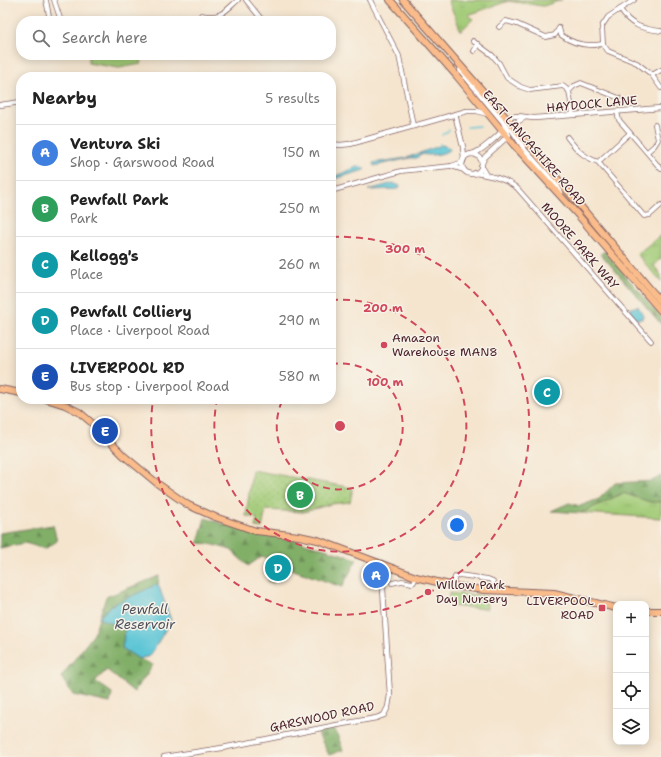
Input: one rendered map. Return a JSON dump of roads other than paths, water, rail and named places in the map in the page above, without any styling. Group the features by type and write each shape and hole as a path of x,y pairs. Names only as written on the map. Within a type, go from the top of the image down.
{"highway":[{"name":"EAST LANCASHIRE ROAD","path":"390,0 487,114 505,126 512,128 661,302"},
{"name":"EAST LANCASHIRE ROAD","path":"403,0 444,47 505,126 508,137 661,311"},
{"path":"0,389 16,392"},
{"path":"60,404 84,415 130,461 158,484 194,508 246,528 267,533 299,536 318,540 416,577 452,586 494,591 554,593 613,607"},
{"path":"649,611 661,611"}],"street":[{"path":"46,0 49,16"},
{"path":"54,0 59,16"},
{"path":"214,16 222,14 238,0"},
{"path":"246,0 259,16"},
{"path":"370,0 399,56 413,125"},
{"path":"634,0 608,17 602,26 602,44 608,51 637,63 652,75 661,88"},
{"path":"620,10 625,18 643,29 661,31"},
{"path":"201,15 206,16"},
{"path":"499,27 506,21 517,24 546,38 555,35 559,28 561,35 569,40 592,46 602,44"},
{"path":"473,41 496,59 504,74 516,85 530,90 563,86 569,91 573,115"},
{"path":"474,51 478,44"},
{"path":"652,75 661,70"},
{"path":"569,91 574,86 581,83 620,98"},
{"path":"467,111 474,105 474,97"},
{"path":"0,105 16,103"},
{"name":"HAYDOCK LANE","path":"505,126 513,116 519,115 524,118 661,108"},
{"path":"336,145 350,144 467,111 478,111 487,114"},
{"path":"617,112 619,120 661,169"},
{"path":"455,114 463,147 464,170"},
{"path":"451,166 464,170 468,173 475,173 479,170 485,157 508,137 512,128 524,118"},
{"path":"647,152 658,140 655,125"},
{"path":"336,190 401,171 451,166 480,151 505,126"},
{"path":"512,128 525,150 558,187 561,196"},
{"path":"598,162 630,133"},
{"path":"567,137 578,151 588,158 598,162 644,216 650,215 661,205"},
{"path":"463,147 471,155 477,156 486,175"},
{"name":"MOORE PARK WAY","path":"475,173 507,181 517,188 651,341"},
{"name":"GARSWOOD ROAD","path":"164,757 222,748 376,718 384,714 388,707 390,695 383,589 385,566"},
{"path":"452,586 455,577 466,576 493,581 494,591"},
{"path":"396,587 394,582 402,581 413,583 416,577"}],"water":[{"path":"442,145 448,147 450,150 436,155 420,154 417,158 410,158 374,166 373,163 406,158"},
{"path":"359,166 364,168 364,170 336,178 336,176"},
{"path":"393,183 400,186 399,189 368,190"},
{"path":"638,306 643,315 642,319 635,319 631,312 631,308"},
{"name":"Pewfall Reservoir","path":"158,584 171,620 150,656 139,659 122,648 125,629 99,618 110,606"}],"waterway":[{"path":"467,127 479,126"},
{"path":"442,135 449,130"}],"place":[{"name":"Amazon Warehouse MAN8","path":"384,345"},
{"name":"Kellogg's","path":"547,392"},
{"name":"LIVERPOOL RD","path":"105,431"},
{"name":"Pewfall Park","path":"300,495"},
{"name":"Pewfall Colliery","path":"278,568"},
{"name":"Ventura Ski","path":"376,575"},
{"name":"Willow Park Day Nursery","path":"428,592"},
{"name":"LIVERPOOL ROAD","path":"602,608"}]}
